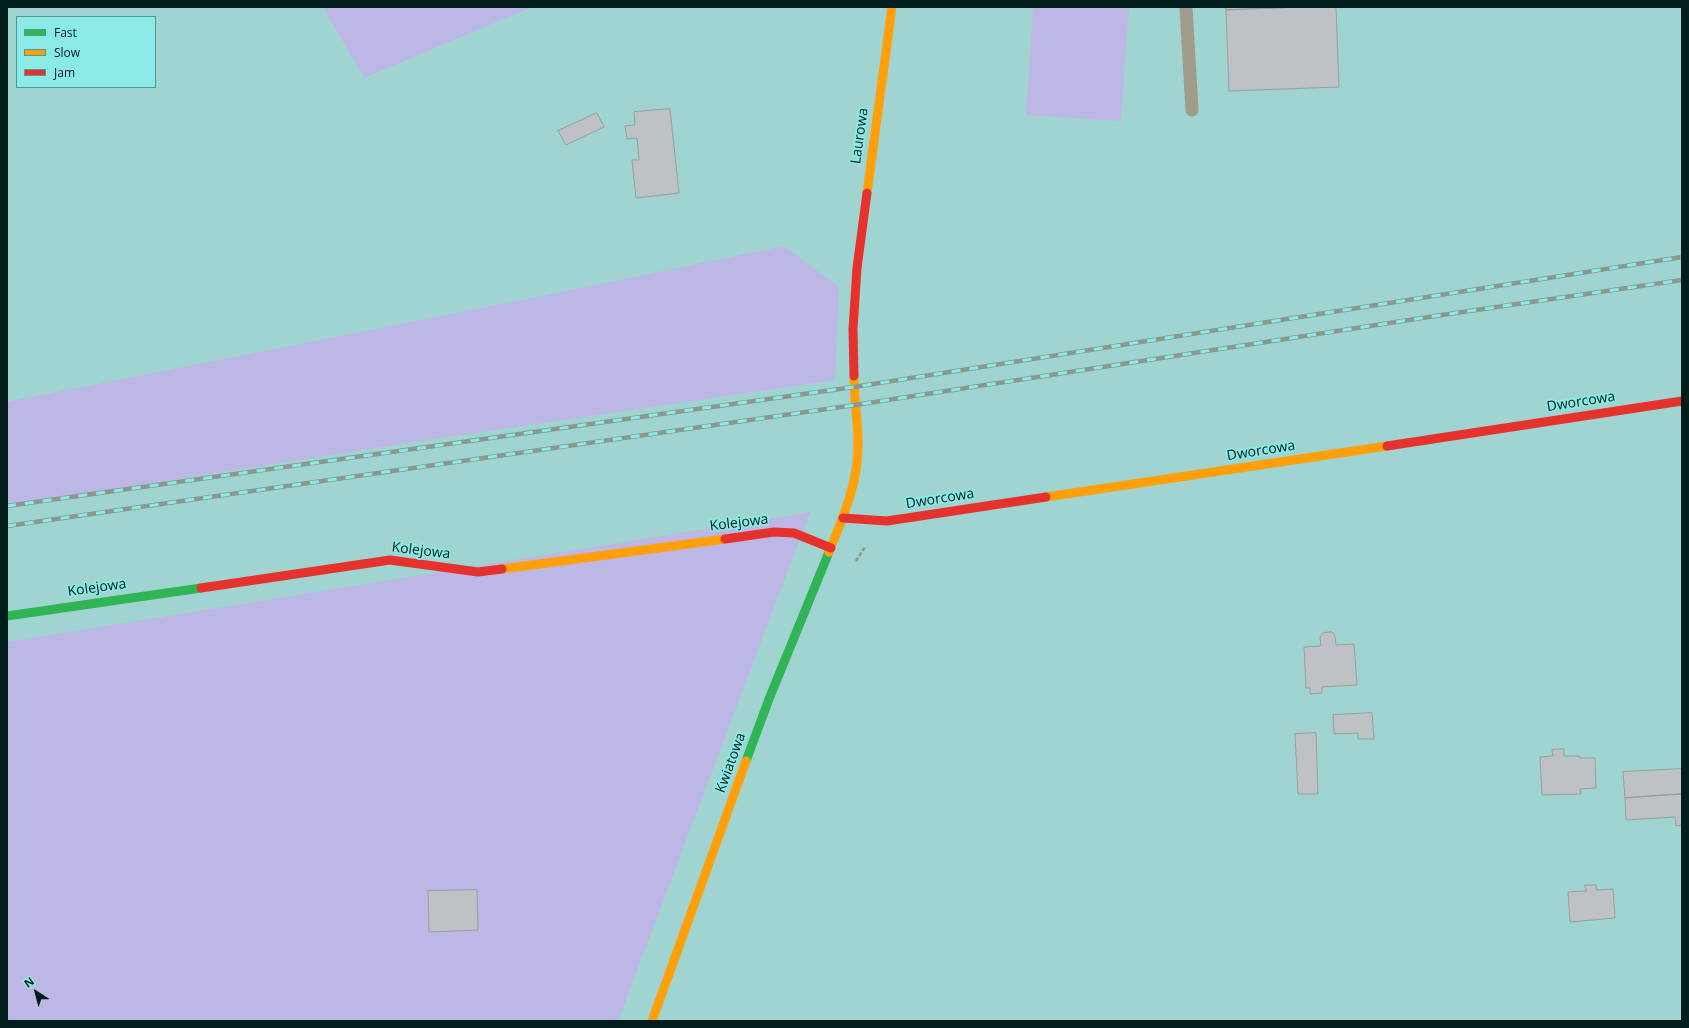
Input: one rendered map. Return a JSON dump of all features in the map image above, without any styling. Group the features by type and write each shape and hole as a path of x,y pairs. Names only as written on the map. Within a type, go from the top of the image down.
{"street":[{"name":"Laurowa","path":"844,518 855,476 858,444 854,388 853,329 857,268 892,7"},
{"name":"Dworcowa","path":"844,518 887,521 1682,401"},
{"name":"Kwiatowa","path":"652,1021 769,699 844,518"},
{"name":"Kolejowa","path":"7,616 390,560 478,572 774,532 794,533 831,548"}],"lane":[{"path":"1186,7 1192,110"}],"shaded area":[{"path":"323,7 532,7 364,78"},
{"path":"1033,7 1129,7 1121,121 1026,115"},
{"path":"784,246 839,287 835,380 414,442 7,506 7,402 542,296"},
{"path":"810,512 618,1021 7,1021 7,642"}],"building":[{"path":"1226,7 1301,7 1226,10"},
{"path":"1336,7 1339,87 1229,91 1226,10"},
{"path":"670,109 679,193 636,198 632,160 639,160 637,138 627,139 625,126 635,125 634,112"},
{"path":"597,113 604,127 566,145 558,131"},
{"path":"1332,632 1335,636 1336,645 1354,644 1357,685 1322,687 1322,693 1310,694 1310,688 1306,688 1304,647 1321,646 1320,637 1323,633"},
{"path":"1372,713 1374,739 1358,739 1358,733 1334,734 1333,715"},
{"path":"1316,733 1318,794 1298,794 1295,734"},
{"path":"1564,749 1564,756 1595,758 1596,788 1580,789 1581,794 1542,795 1540,757 1553,756 1552,750"},
{"path":"1682,769 1682,794 1625,798 1623,772"},
{"path":"1682,794 1682,825 1676,826 1675,817 1626,820 1625,798"},
{"path":"1585,885 1596,885 1597,890 1613,889 1615,918 1570,922 1568,892 1586,891"},
{"path":"477,890 478,930 429,932 428,891"}],"railway":[{"path":"7,506 854,387 1682,257"},
{"path":"7,526 855,405 1435,316 1682,280"}],"traffic: fast":[{"path":"746,761 769,699 829,552"},
{"path":"7,616 201,588"}],"traffic: slow":[{"path":"867,193 892,7"},
{"path":"829,552 849,499 858,457 854,376"},
{"path":"1046,497 1387,446"},
{"path":"502,569 725,539"},
{"path":"652,1021 746,761"}],"traffic: jam":[{"path":"854,376 853,329 857,268 867,193"},
{"path":"1387,446 1682,401"},
{"path":"843,518 887,521 1046,497"},
{"path":"725,539 774,532 794,533 831,548"},
{"path":"201,588 390,560 478,572 502,569"}]}
